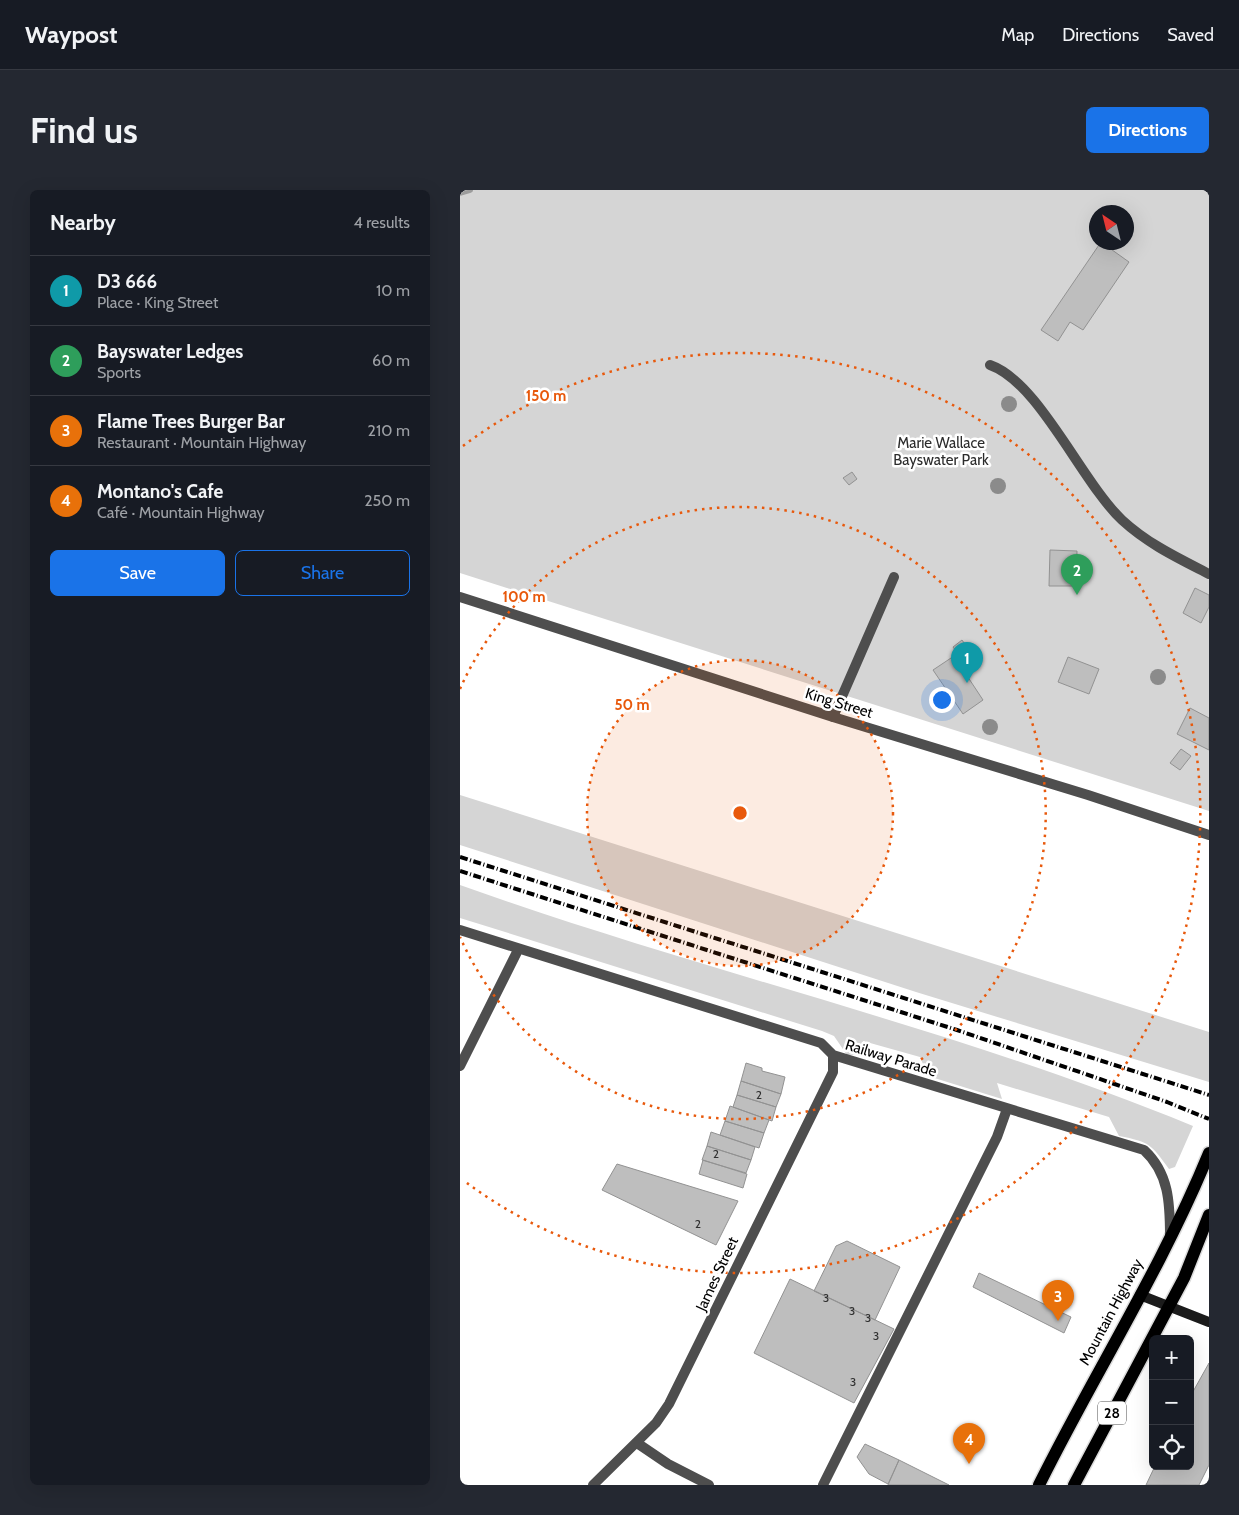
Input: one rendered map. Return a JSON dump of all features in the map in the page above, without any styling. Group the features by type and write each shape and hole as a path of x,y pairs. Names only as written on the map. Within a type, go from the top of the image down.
{"main road":[{"name":"Mountain Highway","path":"1039,1485 1072,1418 1185,1209 1208,1154"},
{"name":"28","path":"1074,1485 1184,1278 1209,1215"},
{"path":"1140,1295 1209,1322"}],"street":[{"path":"990,365 1000,369 1025,388 1096,489 1122,520 1154,546 1209,574"},
{"path":"833,717 894,577"},
{"name":"King Street","path":"460,598 833,717 1079,792 1209,835"},
{"name":"Railway Parade","path":"460,930 518,950 820,1043 832,1055 1144,1150 1159,1168 1167,1188 1170,1205 1170,1236"},
{"path":"460,1066 518,950"},
{"name":"James Street","path":"593,1485 637,1443 663,1414 694,1359 781,1175 834,1072 832,1055"},
{"path":"823,1485 997,1137 1007,1109"},
{"path":"637,1443 668,1464 710,1485"}],"green space":[{"name":"Marie Wallace Bayswater Park","path":"460,190 1209,190 1209,811 460,573"},
{"path":"460,795 1209,1032 1209,1082 916,992 460,845"},
{"path":"460,885 643,946 1012,1059 1103,1091 1193,1126 1175,1167 1169,1169 1149,1145 1119,1136 1109,1117 997,1083 1002,1099 928,1076 920,1057 863,1041 864,1054 847,1055 834,1036 822,1031 460,918"}],"building":[{"path":"1096,250 1112,250 1129,262 1083,330 1070,322 1058,341 1041,330"},
{"path":"852,472 857,479 849,485 843,478"},
{"path":"1050,550 1077,551 1076,586 1049,586"},
{"path":"1195,588 1209,595 1209,607 1201,623 1183,613"},
{"path":"962,640 976,660 967,667 953,647"},
{"path":"954,656 983,700 963,714 933,670"},
{"path":"1068,657 1099,669 1089,694 1058,682"},
{"path":"1190,708 1209,718 1209,750 1177,734"},
{"path":"1181,749 1191,756 1180,770 1170,763"},
{"path":"746,1063 762,1068 762,1071 785,1077 781,1094 741,1081"},
{"path":"741,1081 781,1094 776,1107 737,1095"},
{"path":"737,1095 776,1107 772,1121 733,1107"},
{"path":"730,1106 769,1120 764,1133 725,1121"},
{"path":"725,1121 764,1133 759,1148 720,1135"},
{"path":"711,1132 755,1147 751,1160 707,1146"},
{"path":"707,1146 751,1160 746,1173 702,1160"},
{"path":"703,1160 747,1174 743,1188 699,1174"},
{"path":"617,1164 738,1201 716,1245 602,1190"},
{"path":"847,1241 900,1267 875,1320 814,1291 836,1246"},
{"path":"979,1273 1071,1317 1064,1333 973,1287"},
{"path":"790,1279 894,1329 854,1403 754,1353"},
{"path":"1209,1363 1209,1465 1199,1485 1146,1485 1153,1470 1194,1470 1194,1390"},
{"path":"865,1444 899,1460 888,1484 869,1474 857,1457"},
{"path":"899,1460 949,1485 888,1485"}],"waterway":[{"path":"460,193 470,190"}],"railway":[{"path":"460,857 1209,1095"},
{"path":"460,871 957,1030 1167,1102 1209,1119"}],"place":[{"name":"Bayswater Ledges","path":"1077,595"},
{"name":"D3 666","path":"967,683"},
{"name":"Flame Trees Burger Bar","path":"1058,1321"},
{"name":"Montano's Cafe","path":"969,1464"}]}
